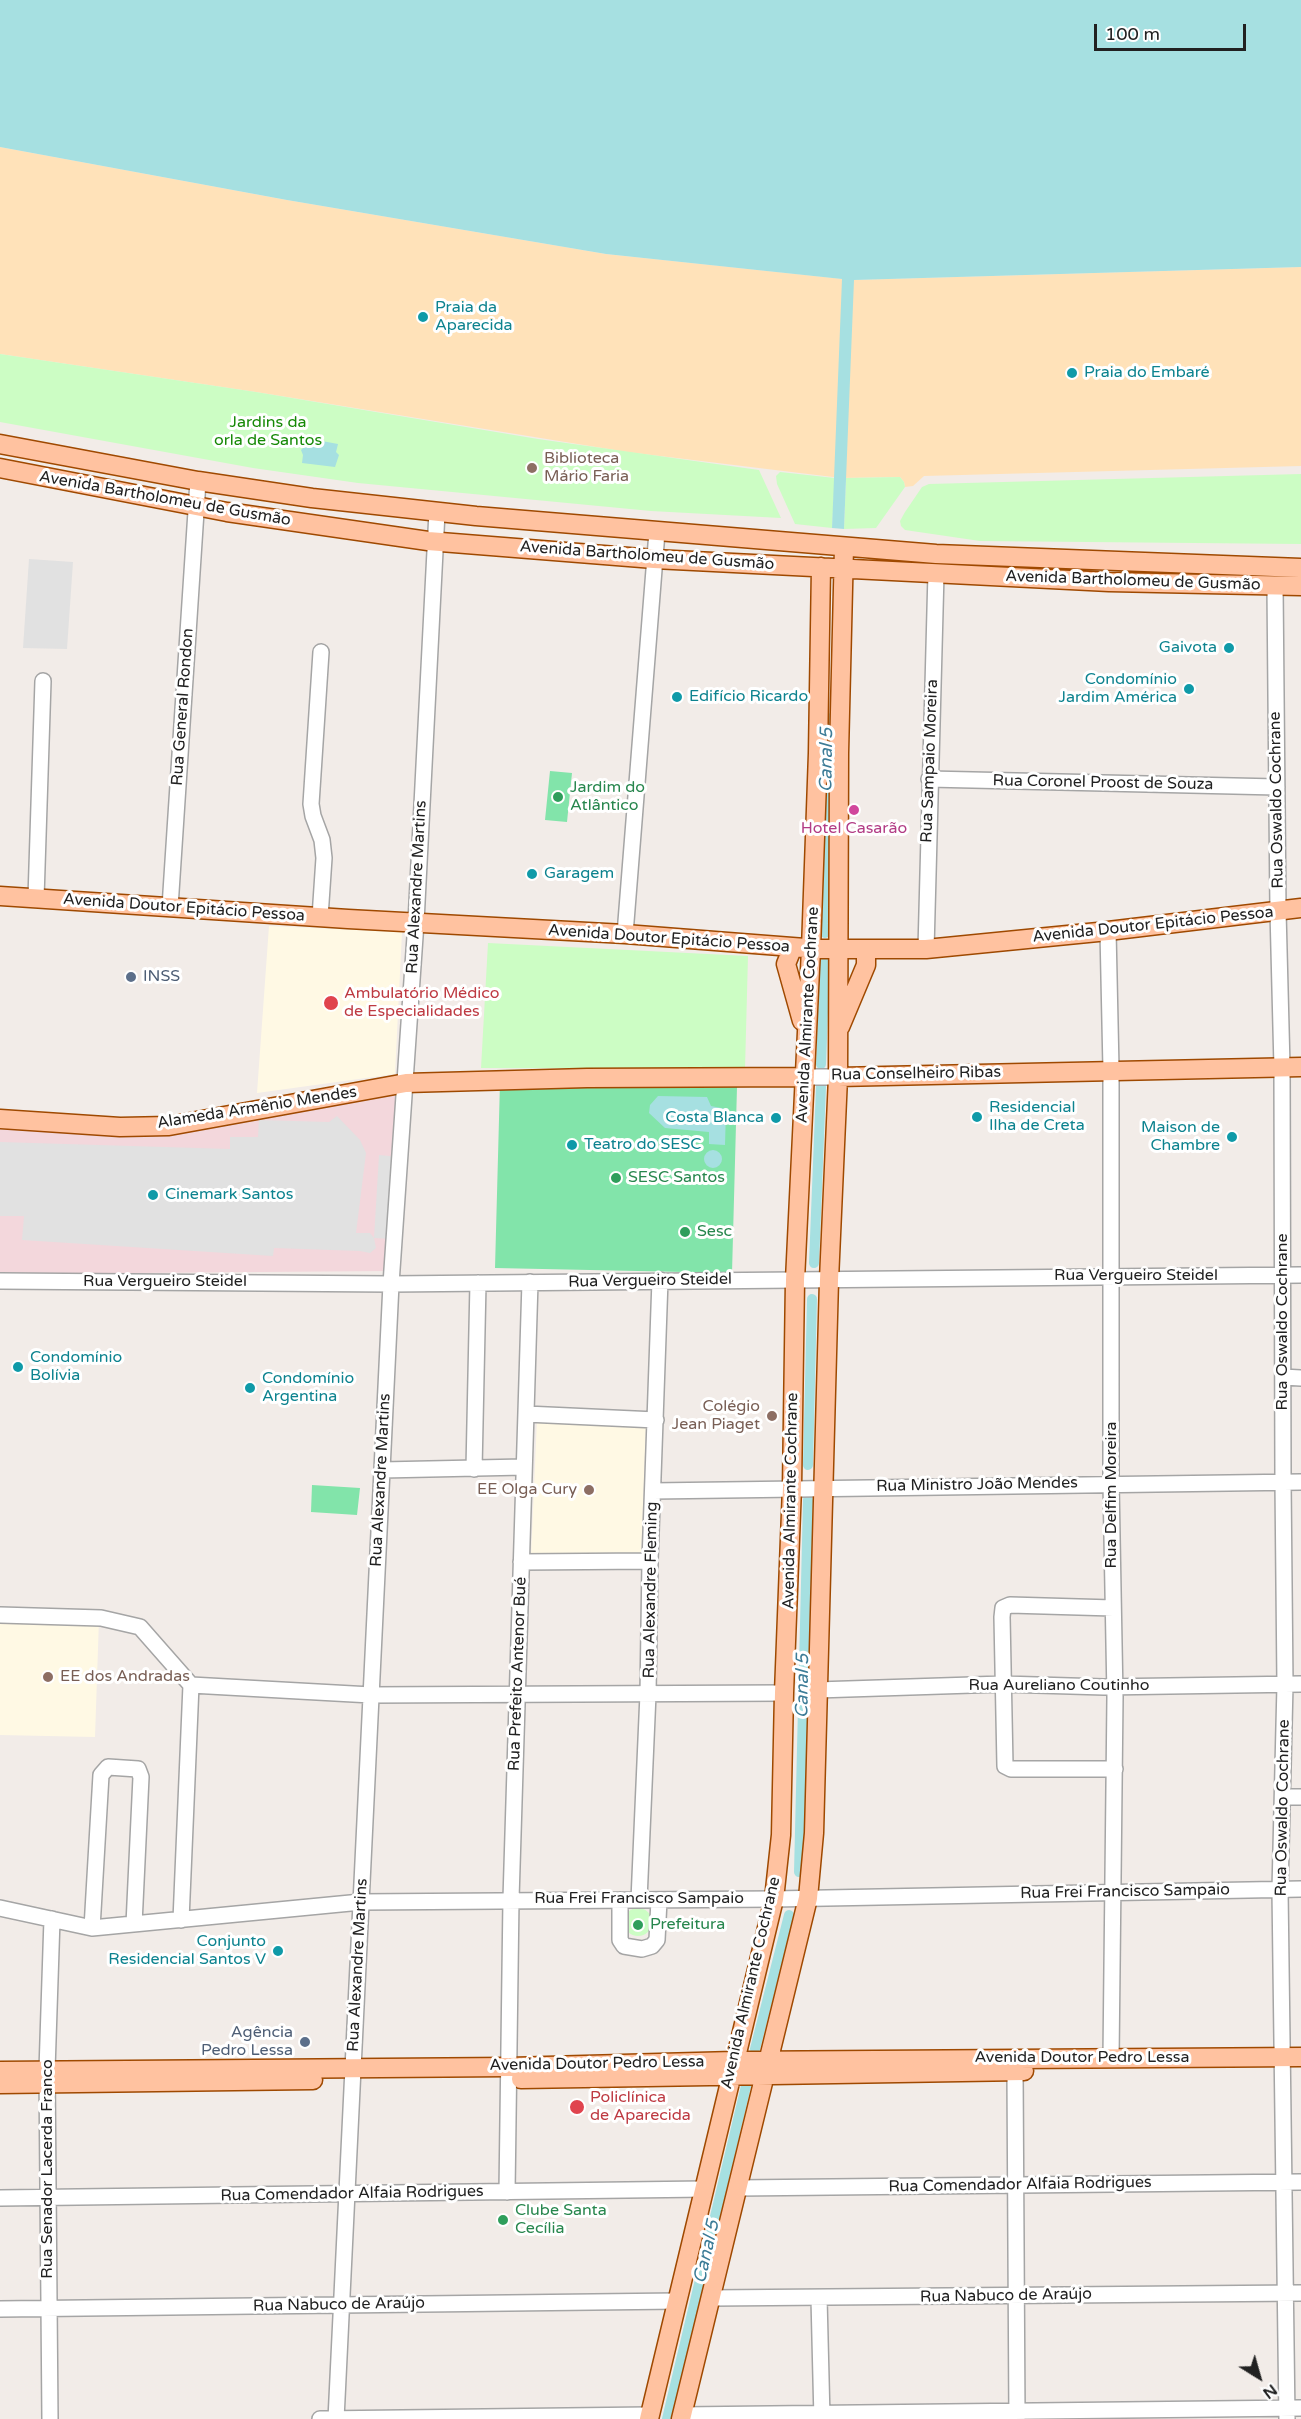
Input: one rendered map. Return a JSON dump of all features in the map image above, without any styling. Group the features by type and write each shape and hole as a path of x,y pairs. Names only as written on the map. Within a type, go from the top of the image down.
{"main road":[{"name":"Avenida Bartholomeu de Gusmão","path":"0,444 198,481 312,498 436,512 981,557 1301,568"},
{"name":"Avenida Bartholomeu de Gusmão","path":"0,468 195,506 321,527 435,541 654,559 1109,582 1301,585"},
{"name":"Avenida Almirante Cochrane","path":"649,2417 732,2068 777,1898 781,1835 784,1693 795,1487 797,1280 807,1077 806,1035 825,949 844,547"},
{"name":"Avenida Almirante Cochrane","path":"681,2417 768,2068 807,1898 814,1833 826,1280 837,1034 825,949 821,567"},
{"name":"Avenida Doutor Epitácio Pessoa","path":"0,896 625,934 792,949 926,949 1108,931 1301,908"},
{"path":"792,949 786,964 806,1035"},
{"path":"837,1034 866,965 866,949"},
{"name":"Rua Conselheiro Ribas","path":"836,1077 1301,1067"},
{"name":"Rua Conselheiro Ribas","path":"406,1083 587,1078 807,1077"},
{"name":"Alameda Armênio Mendes","path":"0,1119 120,1127 169,1126 406,1083"},
{"name":"Avenida Doutor Pedro Lessa","path":"0,2084 47,2077 508,2073 732,2068 1015,2071 1281,2063 1301,2057"},
{"name":"Avenida Doutor Pedro Lessa","path":"768,2068 1111,2058 1281,2063 1301,2069"},
{"name":"Avenida Doutor Pedro Lessa","path":"0,2071 47,2077"}],"street":[{"name":"Rua General Rondon","path":"170,907 198,481"},
{"name":"Rua Alexandre Martins","path":"336,2419 391,1284 416,922 436,512"},
{"path":"625,934 657,532"},
{"name":"Rua Sampaio Moreira","path":"926,949 936,573"},
{"name":"Rua Oswaldo Cochrane","path":"1275,586 1282,1067 1283,1482 1293,1684 1283,1797 1280,1890 1281,2063 1285,2182 1294,2293 1292,2412"},
{"path":"320,917 324,858 322,840 311,804 321,652"},
{"path":"36,898 43,681"},
{"name":"Rua Coronel Proost de Souza","path":"929,779 1277,787"},
{"name":"Rua Delfim Moreira","path":"1108,931 1112,1070 1111,1483 1115,1768 1111,2058"},
{"name":"Rua Conselheiro Ribas","path":"807,1077 836,1077"},
{"name":"Rua Vergueiro Steidel","path":"0,1281 391,1284 1301,1275"},
{"name":"Rua Alexandre Fleming","path":"639,1900 648,1694 650,1561 660,1280"},
{"name":"Rua Prefeito Antenor Bué","path":"507,2192 511,1899 530,1282"},
{"path":"474,1468 477,1283"},
{"path":"1283,1377 1301,1378"},
{"path":"526,1414 656,1420"},
{"path":"382,1470 524,1467"},
{"name":"Rua Ministro João Mendes","path":"653,1491 795,1487 1301,1482"},
{"path":"521,1562 650,1561"},
{"path":"1113,1608 1010,1605 1003,1608 1003,1684 1005,1766 1011,1769 1115,1768"},
{"path":"0,1615 101,1618 140,1627 190,1685 181,1920"},
{"name":"Rua Aureliano Coutinho","path":"817,1690 1003,1684 1114,1686 1293,1684"},
{"path":"190,1685 371,1695 784,1693"},
{"path":"92,1928 101,1775 108,1767 138,1769 141,1777 134,1924"},
{"path":"1283,1797 1301,1797"},
{"name":"Rua Frei Francisco Sampaio","path":"0,1908 92,1928 361,1902 807,1898 1301,1889"},
{"path":"620,1900 620,1940 624,1946 642,1949 652,1946 657,1940 659,1900"},
{"name":"Rua Senador Lacerda Franco","path":"50,2419 47,2077 52,1919"},
{"path":"1015,2071 1017,2415"},
{"name":"Rua Comendador Alfaia Rodrigues","path":"738,2188 1301,2182"},
{"name":"Rua Comendador Alfaia Rodrigues","path":"0,2198 705,2189"},
{"name":"Rua Nabuco de Araújo","path":"711,2298 1294,2293"},
{"path":"819,2298 821,2416"},
{"name":"Rua Nabuco de Araújo","path":"0,2309 678,2301"},
{"path":"681,2417 1292,2412"},
{"path":"320,2419 649,2417"}],"shaded area":[{"path":"29,559 73,562 67,649 23,648"},
{"name":"Ambulatório Médico de Especialidades","path":"269,926 402,932 395,1074 257,1093"},
{"path":"397,1090 390,1271 0,1274 0,1124 175,1130"},
{"path":"337,1116 360,1140 366,1153 356,1233 370,1233 374,1238 376,1248 370,1253 274,1248 273,1256 22,1240 24,1216 0,1216 0,1142 230,1149 230,1137 258,1137 259,1120 329,1122"},
{"path":"379,1155 399,1157 392,1239 374,1238"},
{"name":"EE Olga Cury","path":"537,1420 646,1425 641,1555 531,1556"},
{"name":"EE dos Andradas","path":"0,1617 99,1619 95,1737 0,1735"}],"sand":[{"name":"Praia da Aparecida","path":"0,147 287,200 606,254 853,280 1301,267 1301,466 924,476 913,486 905,487 900,477 841,478 627,452 256,392 0,354"}],"green space":[{"name":"Jardins da orla de Santos","path":"0,354 256,392 538,439 759,470 781,518 651,511 358,483 253,468 0,422"},
{"path":"780,472 835,478 832,528 795,524 777,484 776,476"},
{"path":"1301,474 1301,544 980,541 905,530 900,521 922,487 929,484"},
{"path":"900,477 905,487 876,528 844,529 846,478"},
{"name":"Jardim do Atlântico","path":"550,771 572,773 567,822 545,820"},
{"path":"488,943 748,956 745,1069 481,1068"},
{"name":"SESC Santos","path":"500,1082 737,1087 732,1273 495,1268"},
{"path":"312,1485 360,1488 357,1515 311,1512"},
{"path":"638,1908 648,1912 652,1922 648,1932 638,1936 628,1932 624,1922 628,1912"}],"water":[{"path":"0,0 1301,0 1301,267 854,280 844,529 832,528 842,279 606,254 287,200 0,147"},
{"path":"306,438 338,444 336,452 339,455 335,467 302,463 301,450"},
{"path":"658,1096 707,1097 711,1106 726,1109 725,1145 709,1144 709,1132 665,1128 649,1113 650,1105"},
{"path":"709,1150 717,1150 722,1155 720,1166 709,1168 704,1163 704,1155"}],"waterway":[{"name":"Canal 5","path":"825,933 828,718"},
{"name":"Canal 5","path":"821,1064 825,962"},
{"name":"Canal 5","path":"814,1263 821,1087"},
{"name":"Canal 5","path":"808,1465 812,1299"},
{"name":"Canal 5","path":"799,1872 808,1500"},
{"name":"Canal 5","path":"755,2049 789,1915"},
{"name":"Canal 5","path":"667,2419 746,2086"}],"place":[{"name":"Praia da Aparecida","path":"423,317"},
{"name":"Praia do Embaré","path":"1072,373"},
{"name":"Biblioteca Mário Faria","path":"532,468"},
{"name":"Gaivota","path":"1229,648"},
{"name":"Condomínio Jardim América","path":"1189,689"},
{"name":"Edifício Ricardo","path":"677,697"},
{"name":"Jardim do Atlântico","path":"558,797"},
{"name":"Hotel Casarão","path":"854,810"},
{"name":"Garagem","path":"532,874"},
{"name":"INSS","path":"131,977"},
{"name":"Ambulatório Médico de Especialidades","path":"331,1003"},
{"name":"Residencial Ilha de Creta","path":"977,1117"},
{"name":"Costa Blanca","path":"776,1118"},
{"name":"Maison de Chambre","path":"1232,1137"},
{"name":"Teatro do SESC","path":"572,1145"},
{"name":"SESC Santos","path":"616,1178"},
{"name":"Cinemark Santos","path":"153,1195"},
{"name":"Sesc","path":"685,1232"},
{"name":"Condomínio Bolívia","path":"18,1367"},
{"name":"Condomínio Argentina","path":"250,1388"},
{"name":"Colégio Jean Piaget","path":"772,1416"},
{"name":"EE Olga Cury","path":"589,1490"},
{"name":"EE dos Andradas","path":"48,1677"},
{"name":"Prefeitura","path":"638,1925"},
{"name":"Conjunto Residencial Santos V","path":"278,1951"},
{"name":"Agência Pedro Lessa","path":"305,2042"},
{"name":"Policlínica de Aparecida","path":"577,2107"},
{"name":"Clube Santa Cecília","path":"503,2220"}]}
